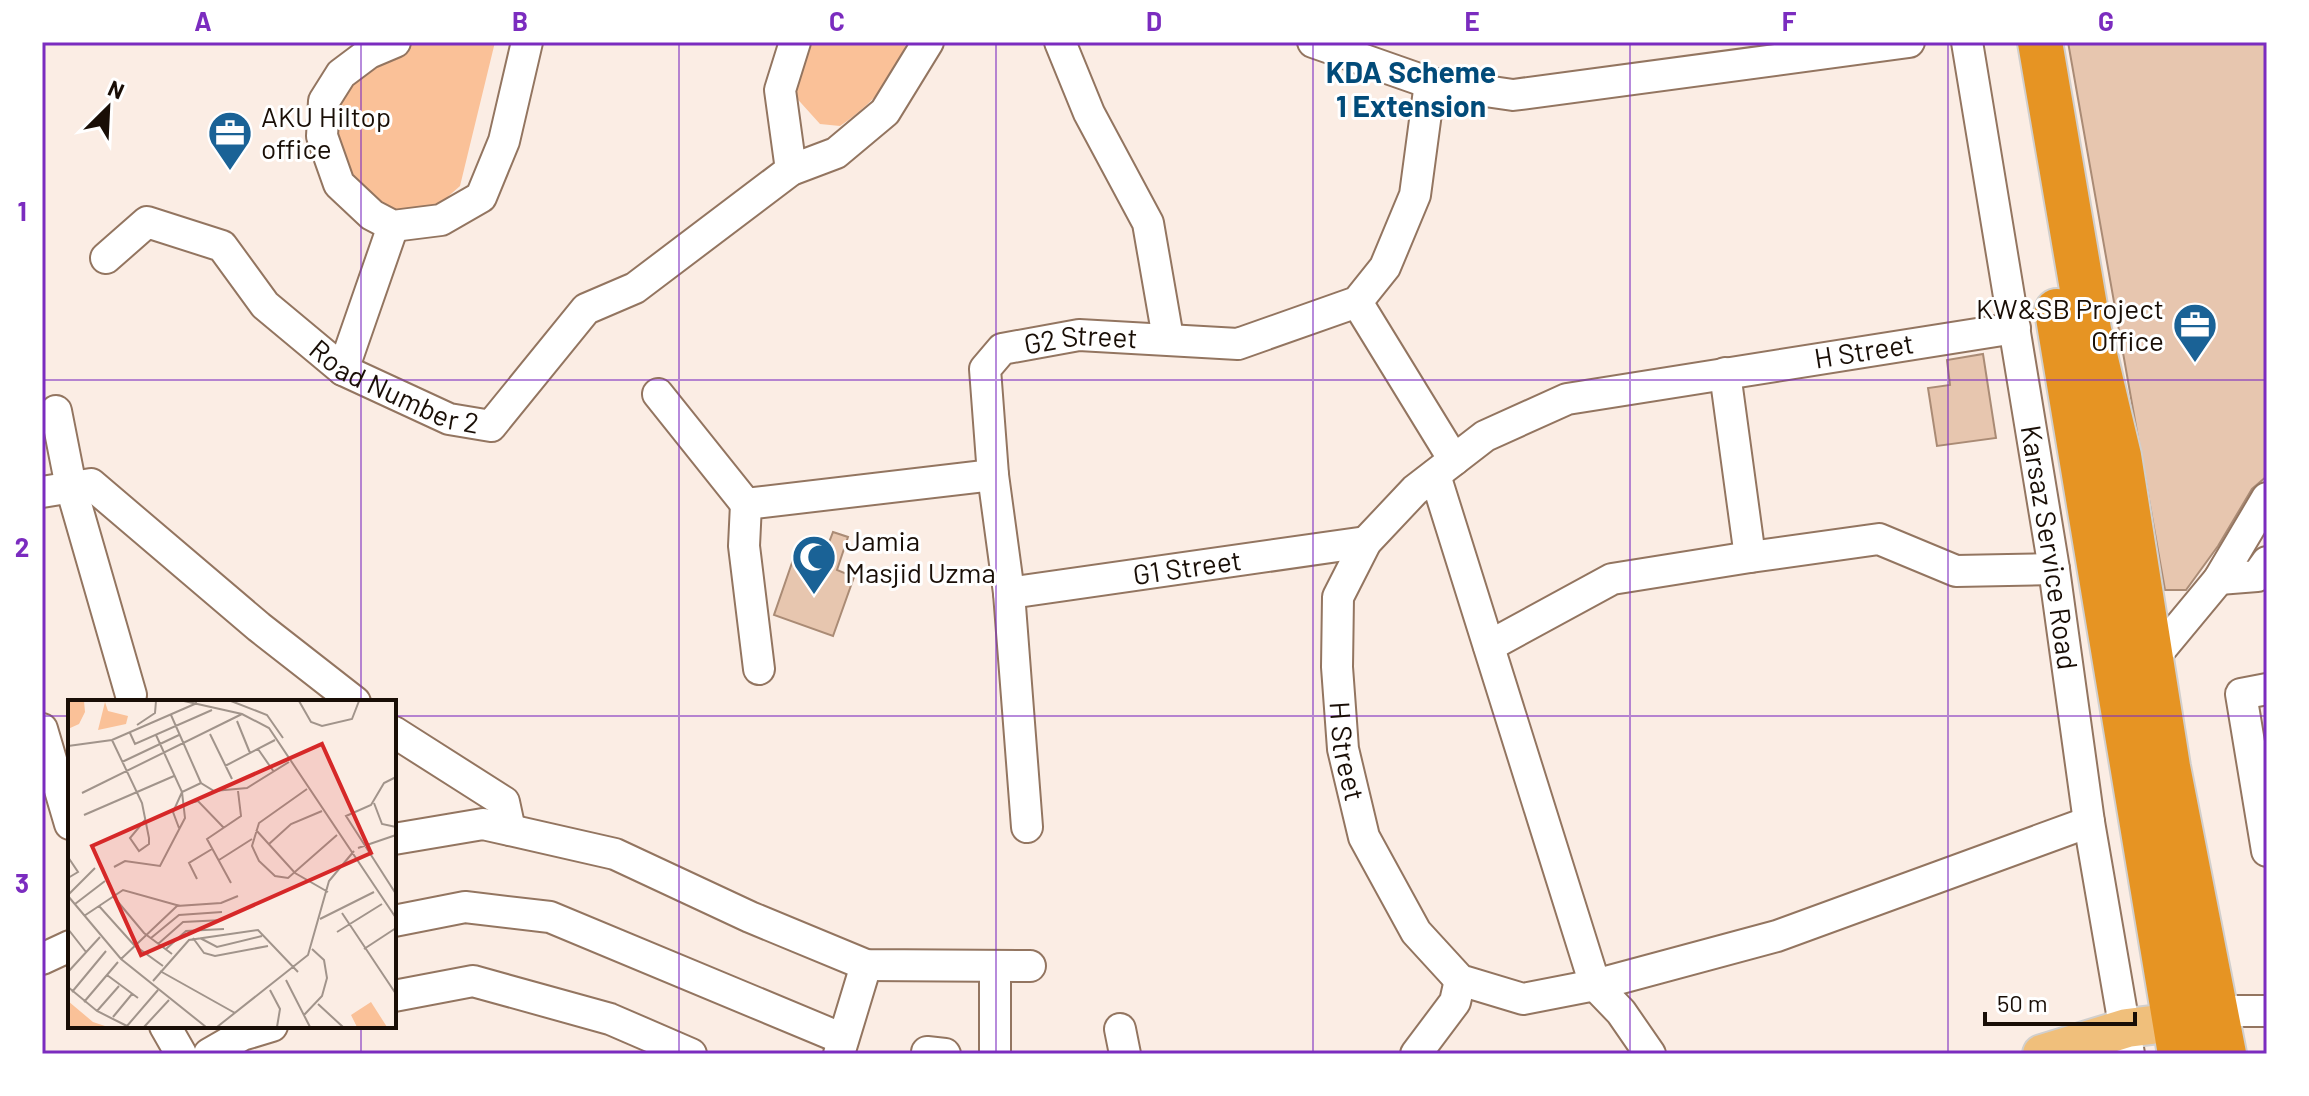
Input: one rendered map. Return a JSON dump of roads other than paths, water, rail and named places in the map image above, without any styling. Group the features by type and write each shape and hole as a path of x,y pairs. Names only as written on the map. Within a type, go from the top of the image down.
{"highway":[{"path":"2012,42 2191,1029 2224,1054"},
{"path":"2040,42 2089,330 2119,456 2151,661 2191,1029"}],"main road":[{"path":"2042,1054 2191,1029"}],"street":[{"path":"395,42 369,53 341,74 324,101 322,136 329,164 339,184 372,215 393,226 441,220 481,197 504,141 527,42"},
{"path":"791,170 780,90 795,42"},
{"name":"Road Number 2","path":"106,258 147,222 222,246 265,305 343,370 449,419 491,426 586,309 635,288 791,170 836,153 885,112 928,42"},
{"path":"1060,42 1089,113 1148,223 1168,338"},
{"path":"1313,42 1430,83 1513,95 1796,50 1909,42"},
{"name":"Karsaz Service Road","path":"1967,42 2054,569 2089,822 2128,1041"},
{"path":"1430,83 1415,195 1385,267 1357,302 1444,467 1489,646 1595,985 1621,1012 1650,1054"},
{"path":"343,370 393,226"},
{"name":"G2 Street","path":"1027,827 1009,593 993,475 985,369 1002,349 1079,335 1238,344 1357,302"},
{"name":"H Street","path":"1460,980 1416,932 1364,837 1343,749 1337,667 1338,597 1366,542 1415,490 1485,436 1567,399 2015,328"},
{"path":"1725,373 1750,557"},
{"path":"658,394 746,504 744,546 759,669"},
{"path":"56,411 57,490 131,695"},
{"path":"746,504 993,475"},
{"path":"57,490 91,484 259,627 352,700"},
{"path":"2151,661 2219,579 2267,498"},
{"path":"1489,646 1612,579 1879,539 1956,571 2054,569"},
{"name":"G1 Street","path":"1009,593 1366,542"},
{"path":"2219,579 2257,576 2267,562"},
{"path":"2254,692 2267,851"},
{"path":"396,733 504,802 510,830"},
{"path":"53,742 68,814"},
{"path":"1416,1054 1455,1002 1460,980 1523,999 1595,985 1777,936 2089,822"},
{"path":"396,839 483,824 615,854 750,917 866,965 1030,966"},
{"path":"396,921 465,907 550,917 841,1047 866,965"},
{"path":"42,959 68,947"},
{"path":"995,966 995,1054"},
{"path":"396,996 473,981 610,1019 691,1054"},
{"path":"2191,1029 2267,1011"},
{"path":"166,1028 181,1054"},
{"path":"209,1054 242,1035 265,1028"}],"place":[{"name":"AKU Hiltop office","path":"230,172"},
{"name":"KW&SB Project Office","path":"2195,364"},
{"name":"Jamia Masjid Uzma","path":"814,596"}],"district":[{"name":"KDA Scheme 1 Extension","path":"1411,90"}]}
